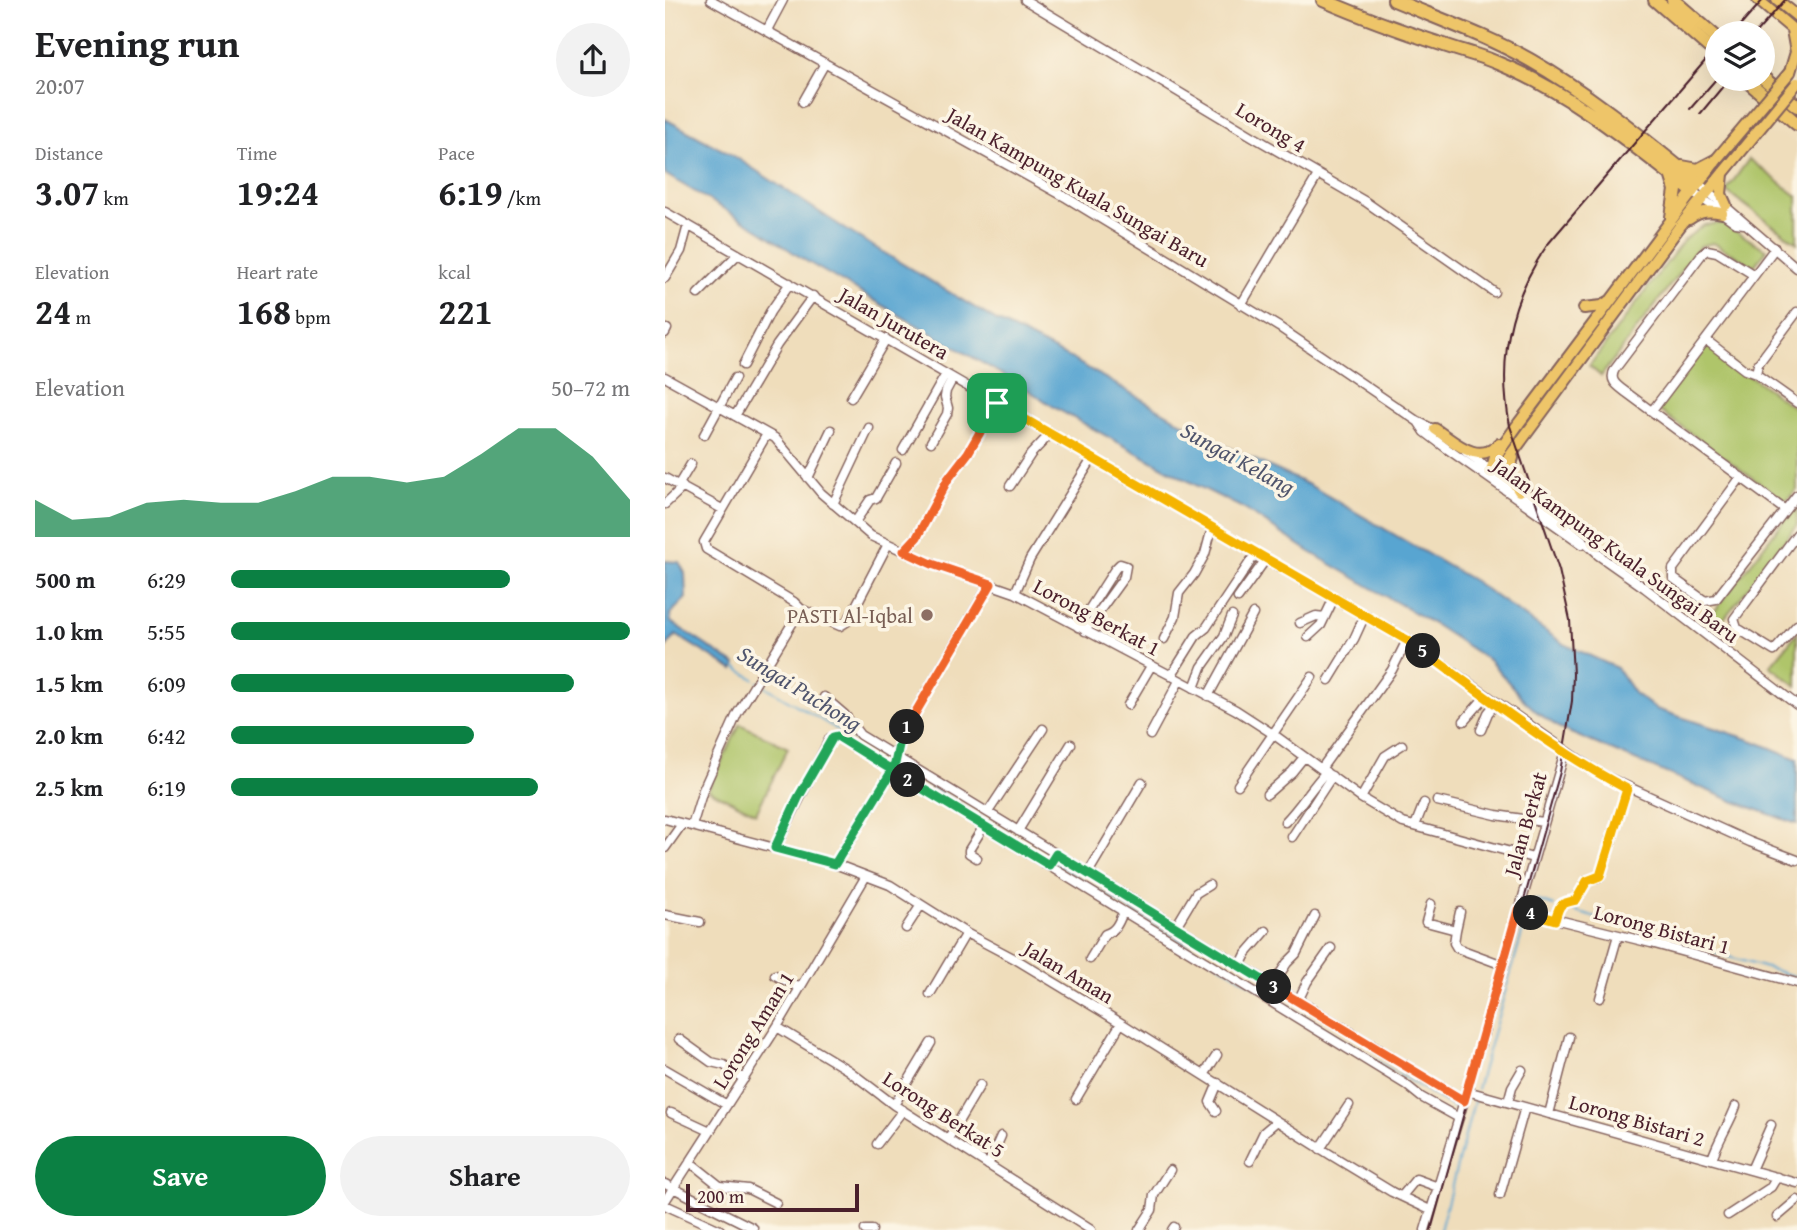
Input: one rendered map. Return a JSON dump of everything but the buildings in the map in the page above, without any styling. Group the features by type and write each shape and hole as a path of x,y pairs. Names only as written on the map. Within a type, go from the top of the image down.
{"highway":[{"path":"1323,0 1443,45 1495,61 1536,81 1701,187"},
{"path":"1394,0 1529,59 1580,93 1673,169 1692,170 1706,167 1719,171"},
{"path":"1655,0 1705,44"},
{"path":"1673,0 1705,28"},
{"path":"1775,88 1797,106"},
{"path":"1759,91 1797,124"},
{"path":"1673,169 1676,221"}],"main road":[{"path":"1701,187 1719,171 1793,68 1794,32 1758,0"},
{"path":"1777,0 1795,13"},
{"path":"1589,316 1612,300 1701,187 1719,171 1797,83"},
{"path":"1491,471 1507,460 1612,318 1676,221 1709,210 1724,209 1719,171"},
{"path":"1491,471 1495,457 1581,341 1589,316 1612,300"},
{"path":"1589,316 1612,318"},
{"path":"1589,316 1597,338"},
{"path":"1435,429 1482,455 1493,450 1519,423"},
{"path":"1519,491 1512,482 1508,468 1530,428"}],"street":[{"name":"Jalan Kampung Kuala Sungai Baru","path":"711,0 1029,176 1289,334 1417,421 1435,429 1562,522 1602,557"},
{"path":"767,30 783,0"},
{"name":"Lorong 4","path":"1025,0 1366,202 1494,292"},
{"path":"803,103 825,63"},
{"path":"1241,304 1318,175"},
{"path":"1701,187 1724,209 1740,217 1744,224 1797,268"},
{"name":"Jalan Jurutera","path":"665,212 1407,640 1600,774 1627,789 1750,842 1797,859"},
{"path":"665,278 681,251 688,225"},
{"path":"1652,411 1775,248"},
{"path":"1754,275 1717,252 1707,250 1615,369 1613,381 1785,510"},
{"path":"698,294 738,254"},
{"path":"743,365 770,312 790,283"},
{"path":"734,416 777,345 813,296"},
{"path":"1756,374 1758,364 1797,312"},
{"path":"851,398 885,339"},
{"path":"1706,340 1745,370 1756,374 1797,403"},
{"path":"931,442 949,408 945,397 950,376"},
{"path":"904,450 950,376"},
{"name":"Lorong Berkat 1","path":"665,377 775,439 832,504 871,536 932,564 1014,593 1194,688 1273,734 1361,798 1403,823 1533,858"},
{"path":"704,435 735,378"},
{"path":"904,551 917,537 948,479 968,453 997,403"},
{"name":"Jalan Kampung Kuala Sungai Baru","path":"1417,421 1425,432 1438,442 1602,557 1797,705"},
{"path":"832,504 869,428"},
{"path":"809,478 831,430"},
{"path":"767,434 704,542 706,549 794,602 801,609 836,625 846,624 888,544"},
{"path":"1010,486 1031,454 1050,434"},
{"path":"1438,442 1477,466 1491,471 1500,483 1528,503 1536,513"},
{"path":"1014,593 1030,559 1092,459"},
{"path":"855,522 870,500 876,498 897,463"},
{"path":"665,504 681,485 691,464"},
{"path":"1741,477 1673,569 1673,578 1705,601 1716,599 1797,495"},
{"path":"665,478 722,509"},
{"path":"1164,639 1175,617 1179,593 1195,574 1205,554 1212,528"},
{"path":"1797,534 1734,618 1737,628 1769,650 1777,650 1797,625"},
{"path":"1150,735 1196,636 1206,628 1256,553"},
{"path":"1238,598 1266,559"},
{"path":"1120,564 1126,566 1124,577 1082,629 1115,569 1120,564"},
{"path":"835,864 895,764 901,736 991,584"},
{"path":"1308,637 1318,628 1334,598"},
{"path":"692,827 703,790 737,714 801,609"},
{"path":"1208,696 1253,614"},
{"path":"1329,680 1355,639 1365,615"},
{"path":"1194,688 1202,667 1224,636 1232,617"},
{"path":"1300,623 1309,618 1325,617"},
{"path":"1285,822 1326,772 1392,670 1407,640"},
{"path":"1128,705 1151,666"},
{"path":"1238,785 1312,677"},
{"path":"1464,721 1486,696"},
{"path":"824,697 845,715 860,735 895,764 985,826 1459,1118"},
{"path":"1481,730 1488,713 1496,703"},
{"path":"988,812 1043,729"},
{"path":"775,848 830,738 837,736 988,812 1271,987 1464,1101"},
{"path":"1018,831 1071,744"},
{"path":"1361,798 1385,756 1402,745"},
{"name":"Jalan Berkat","path":"1425,1230 1464,1101 1470,1092 1503,964 1521,910 1533,858 1565,751"},
{"path":"1267,794 1292,772 1304,757"},
{"path":"1292,837 1326,772"},
{"path":"1076,882 1086,872 1142,782"},
{"path":"1557,912 1563,901 1576,900 1587,881 1600,876 1627,789"},
{"path":"1437,801 1496,815 1543,822"},
{"path":"1415,826 1424,803"},
{"name":"Jalan Aman","path":"665,819 835,864 890,884 966,933 1017,960 1217,1083 1320,1149 1430,1209"},
{"path":"665,848 683,824"},
{"path":"977,858 969,853 969,850 985,826"},
{"path":"1049,865 1056,854"},
{"name":"Lorong Aman 1","path":"665,1203 669,1186 690,1162 744,1079 866,876"},
{"path":"1175,928 1196,893 1209,885"},
{"path":"1431,904 1426,922 1456,930"},
{"path":"906,928 921,905"},
{"name":"Lorong Bistari 1","path":"1521,910 1533,914 1557,912 1618,935 1797,984"},
{"path":"1090,959 1105,934 1117,926 1123,912"},
{"path":"1460,912 1454,943 1457,948 1503,964"},
{"path":"665,915 700,922"},
{"path":"1264,998 1296,954 1315,916"},
{"path":"1151,929 1159,918"},
{"path":"1240,966 1246,954 1266,931"},
{"path":"930,994 966,933"},
{"path":"1600,998 1618,935"},
{"path":"1298,1001 1307,982 1331,948"},
{"path":"775,975 800,988"},
{"path":"1076,1099 1121,1024"},
{"name":"Lorong Berkat 5","path":"777,1027 848,1070 894,1105 1091,1230"},
{"path":"1549,1114 1569,1037"},
{"path":"678,1039 711,1062 724,1065 744,1079"},
{"path":"894,1105 931,1043"},
{"path":"1204,1075 1217,1055"},
{"path":"665,1069 727,1105"},
{"path":"1508,1102 1522,1070"},
{"path":"1216,1111 1210,1102 1217,1083"},
{"path":"948,1139 980,1085"},
{"name":"Lorong Bistari 2","path":"1470,1092 1797,1183"},
{"path":"1320,1149 1349,1104"},
{"path":"1500,1195 1525,1107"},
{"path":"1712,1159 1721,1133 1731,1122 1736,1107"},
{"path":"877,1144 903,1110"},
{"path":"671,1113 710,1130"},
{"path":"1250,1161 1264,1132 1277,1121"},
{"path":"1751,1170 1771,1125"},
{"path":"988,1165 1001,1136"},
{"path":"690,1162 720,1186 748,1189 776,1203"},
{"path":"1139,1230 1152,1210 1154,1195 1170,1170"},
{"path":"1728,1215 1771,1187 1777,1177"},
{"path":"1402,1196 1416,1179 1438,1187"},
{"path":"669,1186 753,1228"},
{"path":"1777,1217 1797,1200"},
{"path":"665,1203 720,1230"},
{"path":"865,1230 872,1230"}],"green space":[{"path":"1749,159 1797,196 1797,243 1726,191"},
{"path":"1722,223 1767,250 1754,266 1713,243 1700,246 1601,376 1589,366 1684,240 1704,225"},
{"path":"1707,345 1797,410 1797,490 1787,500 1783,500 1657,409"},
{"path":"1797,503 1797,525 1719,625 1710,617"},
{"path":"1797,633 1797,686 1770,666"},
{"path":"740,724 788,748 756,813 708,790"}],"water":[{"name":"Sungai Kelang","path":"665,119 734,156 853,234 997,321 1070,358 1214,441 1309,485 1474,581 1564,644 1617,668 1634,693 1656,709 1754,741 1797,759 1797,824 1733,801 1561,729 1524,700 1490,661 1432,623 1310,552 1243,508 1057,409 806,261 665,174"},
{"path":"665,561 679,562 685,573 686,598 670,614 671,622 736,665 733,670 676,635 665,648"}],"waterway":[{"name":"Sungai Puchong","path":"735,667 754,679"},
{"name":"Sungai Puchong","path":"758,682 891,762"},
{"name":"Sungai Puchong","path":"896,765 1264,992"},
{"path":"1531,908 1535,900 1554,906"},
{"path":"1563,908 1797,977"},
{"path":"1477,1089 1527,916"},
{"name":"Sungai Puchong","path":"1269,995 1456,1109"},
{"name":"Sungai Puchong","path":"1440,1230 1475,1098"}],"tram line":[{"path":"1745,21 1763,0"},
{"path":"1767,21 1785,0"},
{"path":"1431,1230 1560,772 1572,701 1570,620 1559,570 1510,426 1505,378 1509,331 1524,287 1548,244 1705,61"},
{"path":"1690,109 1706,91"},
{"path":"1700,114 1719,91"}],"place":[{"name":"PASTI Al-Iqbal","path":"927,615"}],"route":[{"path":"997,403 968,453 948,479 917,537 904,551 932,564 991,584 901,736 893,771 835,864 775,848 830,738 837,736 893,771 1049,865 1056,854 1464,1101 1518,910 1555,920 1563,901 1576,900 1587,881 1600,876 1627,789 1565,751 1407,640 997,403"}]}
